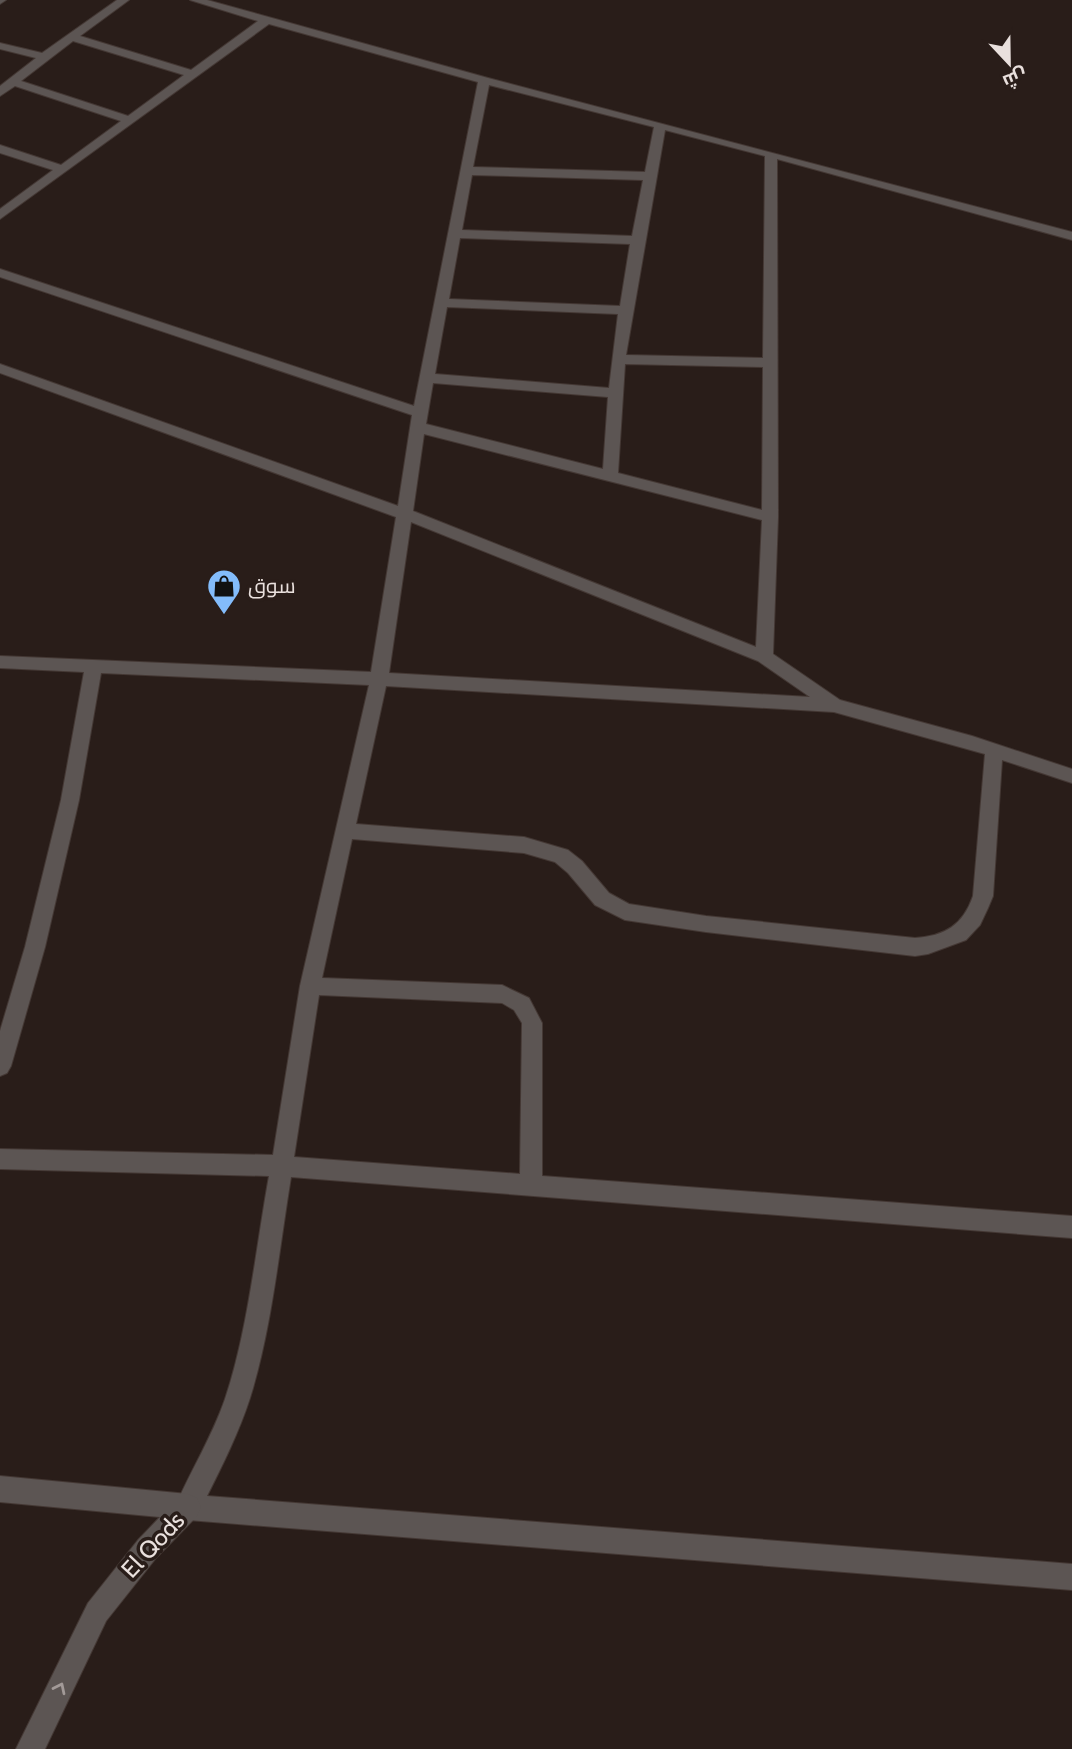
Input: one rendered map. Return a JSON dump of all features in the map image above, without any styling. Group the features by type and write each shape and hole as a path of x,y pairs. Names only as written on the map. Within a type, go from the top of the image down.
{"street":[{"path":"0,92 124,0"},
{"path":"195,0 484,80 1072,236"},
{"path":"0,215 268,19"},
{"path":"71,37 193,74"},
{"path":"0,46 44,58"},
{"path":"484,80 419,420 379,679 310,986 253,1332 238,1396 208,1471 188,1507 1072,1577"},
{"path":"13,82 130,120"},
{"path":"610,476 618,359 660,127"},
{"path":"0,149 62,169"},
{"path":"764,657 770,517 771,154"},
{"path":"466,171 650,176"},
{"path":"454,234 638,240"},
{"path":"0,272 419,420 610,476 770,517"},
{"path":"441,303 626,310"},
{"path":"618,359 770,363"},
{"path":"0,368 405,514 764,657 834,705"},
{"path":"427,378 614,393"},
{"path":"0,662 379,679 834,705 994,750 1072,776"},
{"path":"0,1066 35,947 70,800 94,666"},
{"path":"344,831 524,845 551,852 575,867 602,899 625,912 876,943 915,947 940,946 961,933 977,916 983,896 994,750"},
{"path":"310,986 502,994 525,1006 532,1023 531,1185"},
{"path":"0,1159 280,1166 1072,1227"},
{"name":"El Qods","path":"0,1489 188,1507"},
{"name":"El Qods","path":"30,1749 96,1612 138,1558 188,1507"}],"place":[{"name":"سوق","path":"224,616"}]}
